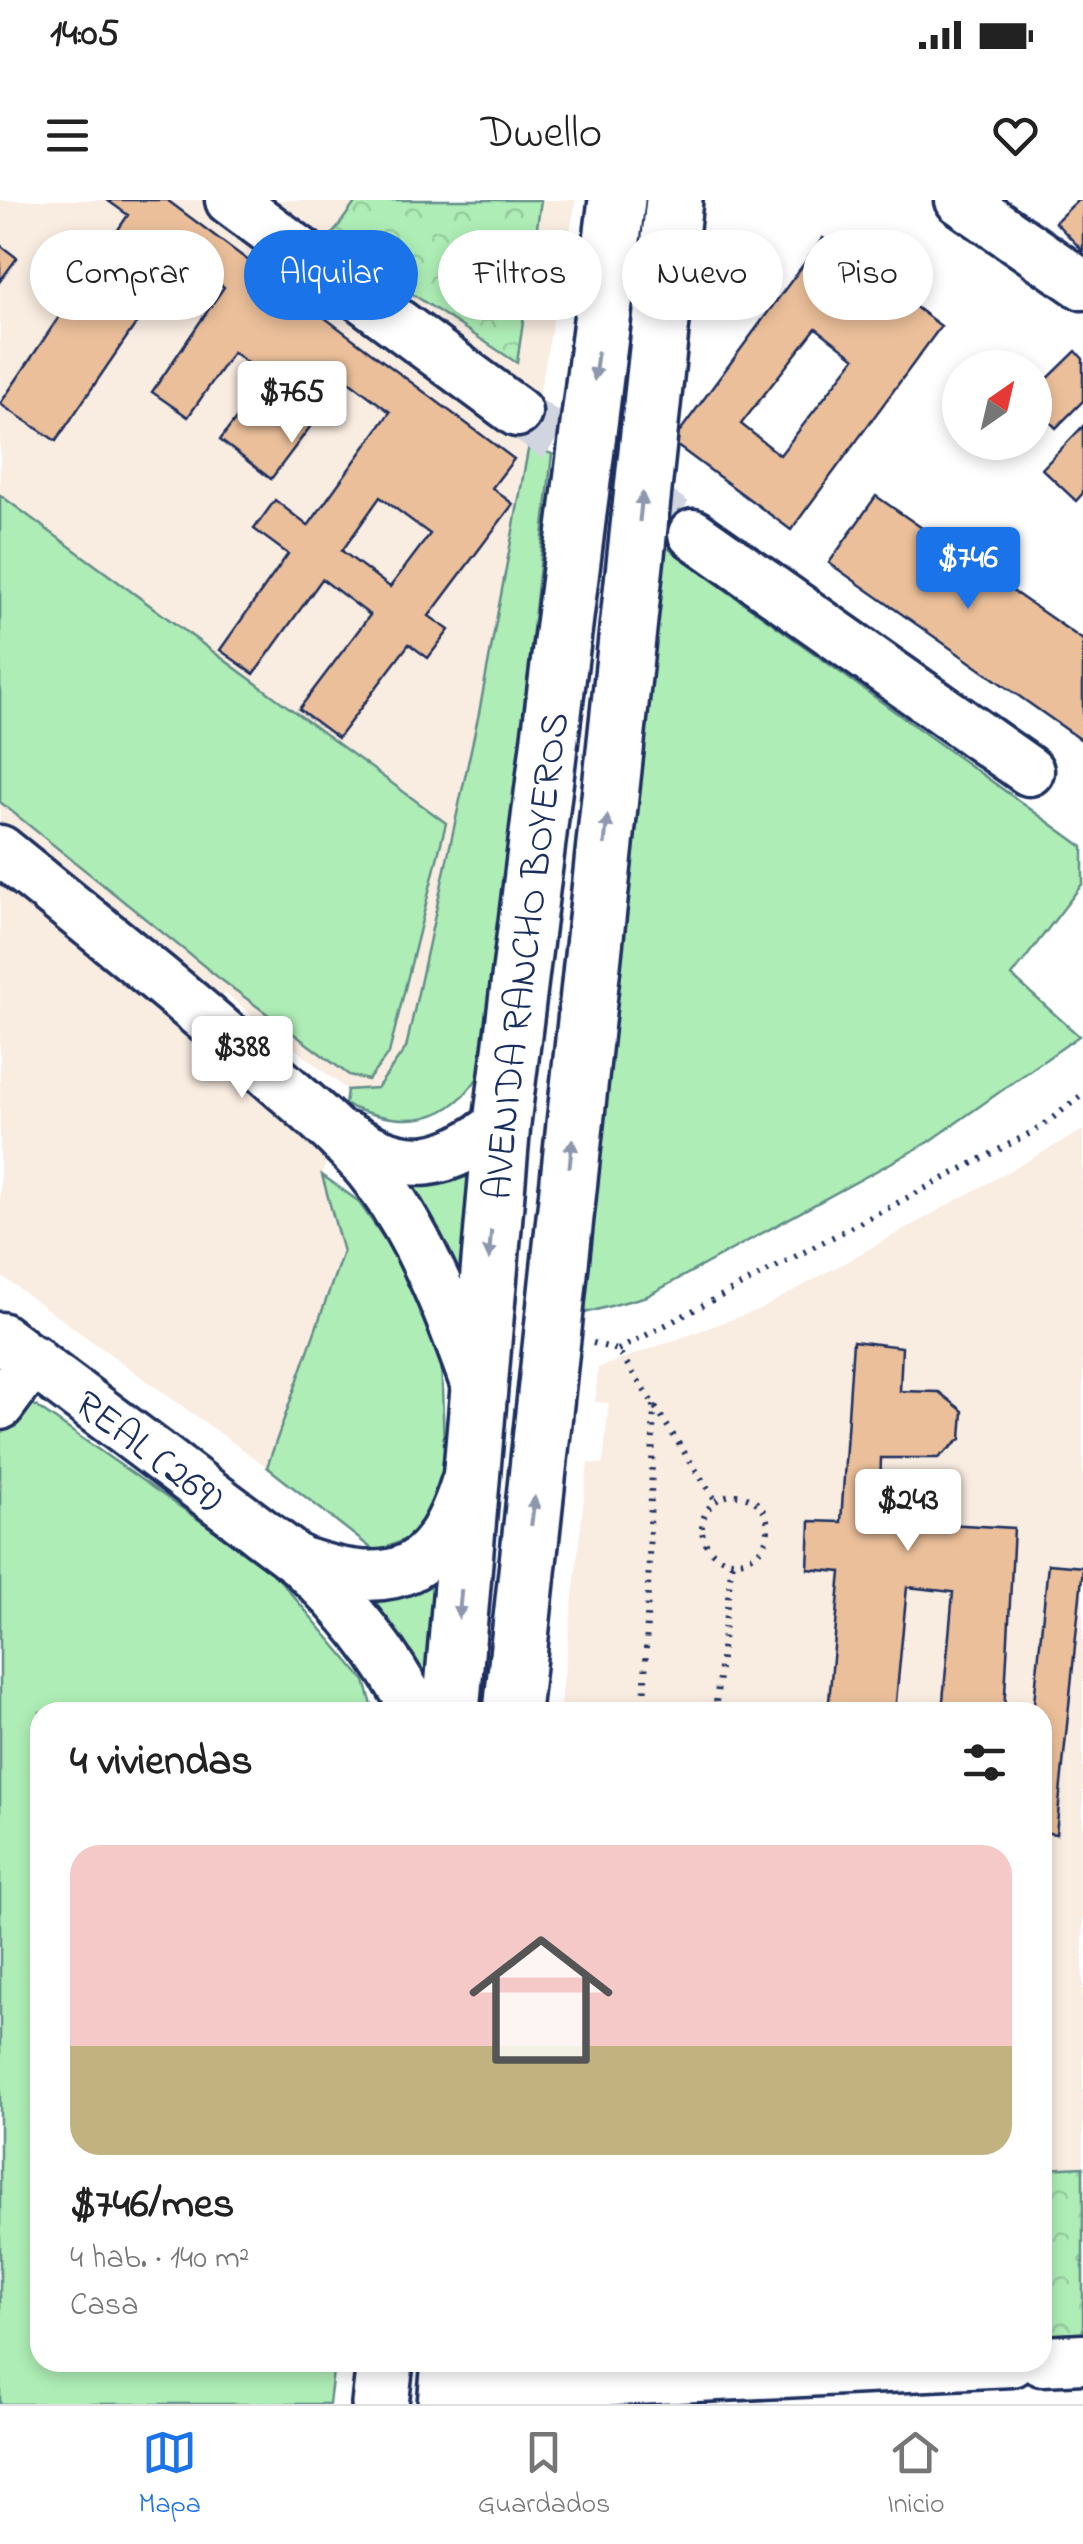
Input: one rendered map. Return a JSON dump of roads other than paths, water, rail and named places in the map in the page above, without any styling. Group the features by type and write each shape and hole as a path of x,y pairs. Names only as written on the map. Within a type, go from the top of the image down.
{"highway":[{"name":"AVENIDA RANCHO BOYEROS","path":"452,1702 502,1123 617,200"},
{"name":"AVENIDA RANCHO BOYEROS","path":"513,1702 674,200"},
{"path":"380,2404 384,2372"}],"street":[{"path":"230,200 518,412"},
{"path":"960,200 1083,284"},
{"path":"693,534 1030,771"},
{"path":"0,850 209,1020 328,1126 379,1182 417,1244 477,1389"},
{"path":"328,1126 385,1156 431,1162 473,1145 502,1123"},
{"path":"0,1405 16,1348"},
{"name":"REAL (269)","path":"16,1348 300,1561 345,1604 374,1642 410,1702"},
{"name":"REAL (269)","path":"300,1561 369,1580 400,1573 426,1555 444,1534 458,1508 470,1469"},
{"path":"1052,2361 1083,2359"},
{"path":"448,2385 767,2372"}],"tunnel":[{"path":"517,412 693,534"}]}
